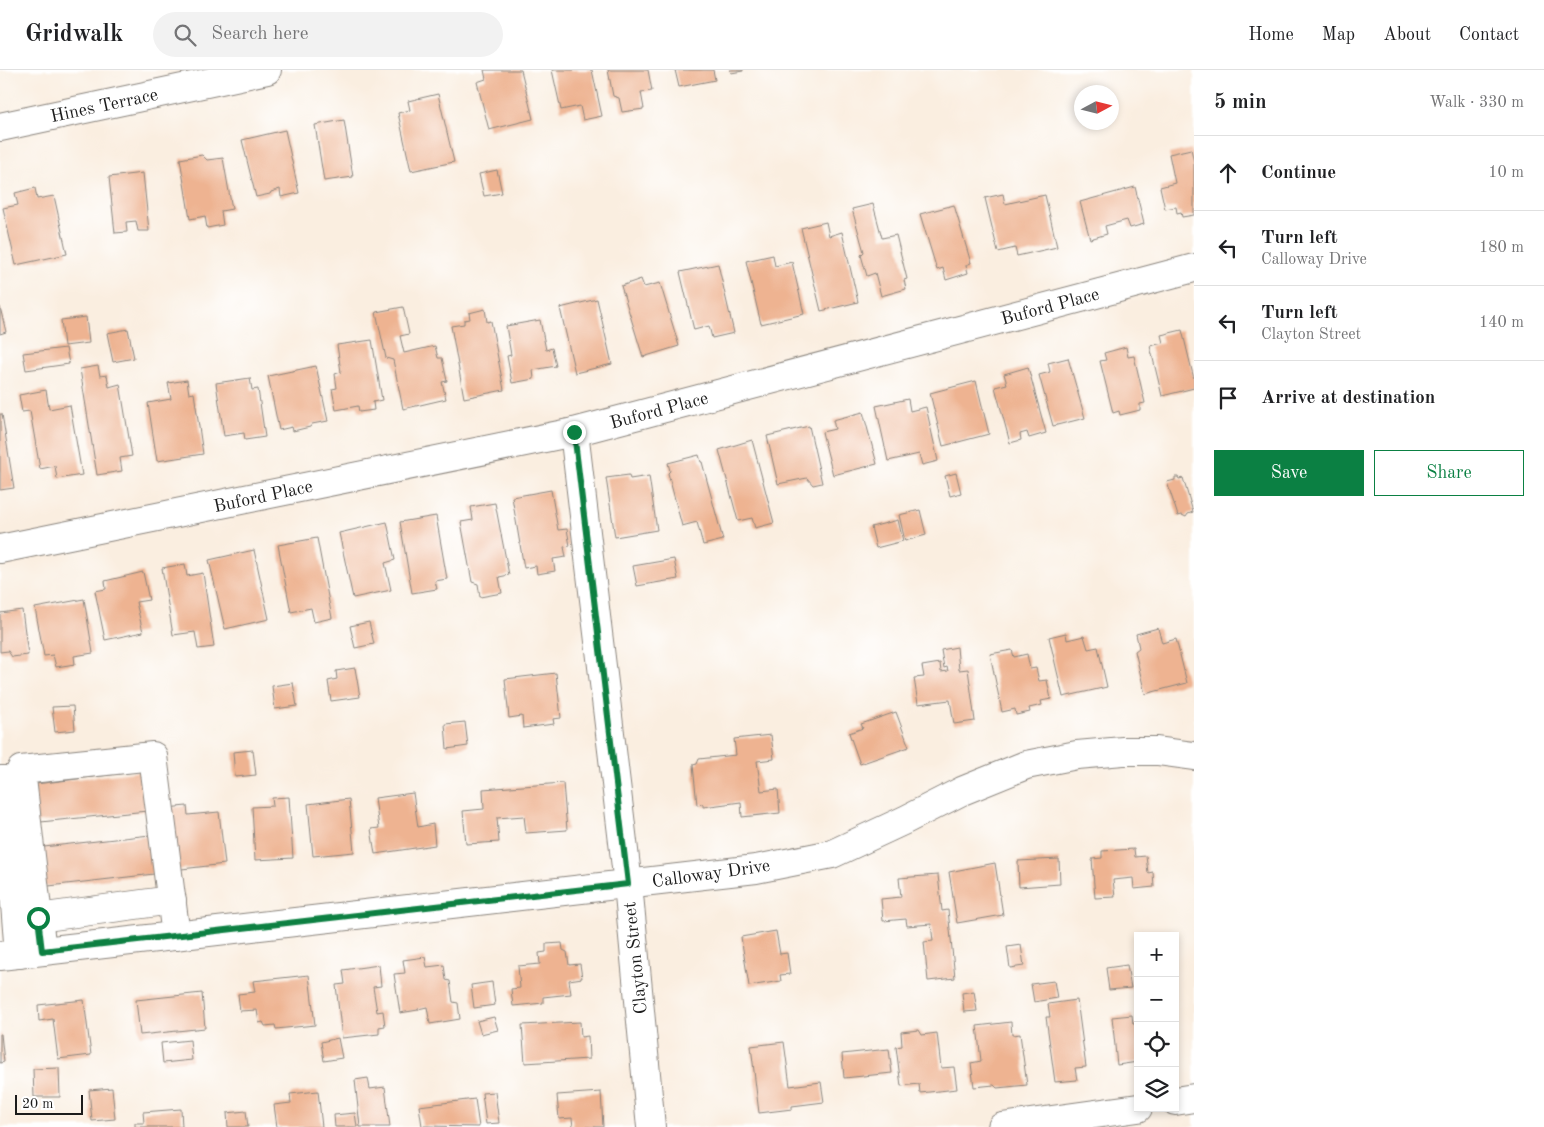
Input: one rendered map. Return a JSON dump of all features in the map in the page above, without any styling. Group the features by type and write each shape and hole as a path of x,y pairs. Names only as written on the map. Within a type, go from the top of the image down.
{"street":[{"name":"Hines Terrace","path":"0,127 267,70"},
{"name":"Buford Place","path":"0,549 574,432 1194,268"},
{"name":"Clayton Street","path":"574,432 628,884 652,1127"},
{"name":"Calloway Drive","path":"21,954 756,869 832,854 962,791 1026,766 1077,755 1123,751 1157,751 1194,756"},
{"path":"18,917 21,770 153,756 176,936"},
{"path":"0,780 5,780 21,954"},
{"path":"18,917 172,900"},
{"path":"1179,1100 1194,1098"},
{"path":"1002,1127 1134,1109"}],"building":[{"path":"484,70 521,70 533,119 489,130 477,82 486,79"},
{"path":"552,70 592,70 602,116 583,120 580,106 561,110"},
{"path":"608,70 648,70 652,91 641,92 644,109 622,112 619,98 613,96"},
{"path":"675,70 713,70 715,80 679,87"},
{"path":"730,70 743,70 743,71 731,73"},
{"path":"438,94 454,162 411,171 398,113 410,110 408,101"},
{"path":"344,120 353,177 324,181 315,125"},
{"path":"285,130 299,193 281,197 280,189 270,194 256,197 242,140"},
{"path":"1191,149 1194,162 1194,215 1182,217 1181,212 1177,213 1176,207 1165,209 1160,187 1175,183 1169,154"},
{"path":"202,155 207,160 223,158 232,209 221,211 223,225 207,228 205,216 190,219 180,159"},
{"path":"497,170 502,193 484,196 479,174"},
{"path":"143,173 149,231 138,231 136,221 126,222 127,232 115,233 109,177"},
{"path":"1135,187 1144,224 1130,228 1127,220 1105,226 1107,234 1090,239 1080,202"},
{"path":"35,188 37,199 54,196 67,254 16,265 3,208 18,205 15,193"},
{"path":"1003,194 1005,204 1045,195 1057,247 1017,256 1015,248 998,252 985,198"},
{"path":"873,204 882,238 896,235 907,279 904,280 906,289 881,296 875,273 867,276 861,255 864,252 852,209"},
{"path":"954,205 971,263 966,265 968,273 946,280 943,268 937,270 920,214"},
{"path":"826,222 829,236 842,232 858,302 821,311 801,228"},
{"path":"773,255 775,266 792,262 804,314 761,324 746,261"},
{"path":"718,264 734,333 712,338 709,326 694,330 680,272"},
{"path":"641,279 644,287 660,283 679,346 643,357 621,286"},
{"path":"597,299 612,364 575,373 560,308"},
{"path":"0,307 6,332 0,334"},
{"path":"403,307 409,334 400,336 404,353 435,346 438,358 442,358 447,381 442,382 446,399 403,409 393,360 386,358 376,312"},
{"path":"485,309 487,322 491,321 504,390 464,398 451,326 464,324 464,320 470,319 469,313"},
{"path":"86,317 89,343 64,346 61,320"},
{"path":"540,320 546,350 552,348 556,366 533,370 534,379 512,383 507,356 511,355 506,326"},
{"path":"128,329 134,358 113,362 107,333"},
{"path":"1182,330 1194,379 1194,388 1162,396 1150,346 1163,343 1161,335"},
{"path":"372,340 382,400 373,402 374,410 359,412 358,406 336,410 332,389 337,388 335,374 341,372 337,345"},
{"path":"1126,347 1128,357 1134,356 1145,403 1140,404 1140,410 1120,415 1119,411 1113,413 1100,361 1106,360 1104,353"},
{"path":"66,348 69,364 26,370 23,353"},
{"path":"1068,358 1085,418 1053,426 1039,375 1050,372 1048,363"},
{"path":"98,366 100,376 107,375 109,387 120,384 132,456 120,458 122,471 97,475 80,369"},
{"path":"316,366 328,421 312,424 310,427 293,431 292,427 279,430 268,376"},
{"path":"1028,367 1046,433 1029,438 1027,432 1020,434 1021,440 1010,443 995,387 1007,384 1004,374"},
{"path":"250,378 252,390 258,389 265,437 245,440 244,433 224,436 216,383"},
{"path":"187,380 189,394 194,393 203,454 157,461 148,403 171,399 168,383"},
{"path":"976,381 989,434 943,446 930,393"},
{"path":"46,390 49,409 70,405 82,475 57,479 55,466 40,469 30,411 22,412 19,395"},
{"path":"908,399 910,411 926,407 938,461 922,465 919,454 888,461 876,406"},
{"path":"863,412 877,464 833,475 822,432 835,429 833,420"},
{"path":"0,414 2,414 14,488 0,490"},
{"path":"809,426 822,483 813,485 807,478 778,484 767,436"},
{"path":"752,440 774,523 755,528 752,518 738,521 719,450"},
{"path":"699,455 723,540 703,545 697,522 682,526 668,473 670,471 668,463"},
{"path":"956,473 961,493 950,496 945,476"},
{"path":"629,475 630,479 649,476 657,530 615,537 606,478"},
{"path":"1175,477 1183,478 1193,512 1186,517 1178,516 1167,482 1175,480"},
{"path":"551,490 558,530 567,529 570,546 564,547 566,557 553,559 555,571 537,574 536,566 524,568 512,497"},
{"path":"495,503 509,575 499,577 502,593 480,597 478,584 472,582 461,522 473,520 471,507"},
{"path":"920,510 926,535 905,541 899,515"},
{"path":"436,516 447,579 435,581 437,589 412,593 400,522"},
{"path":"898,520 903,541 876,548 871,527"},
{"path":"387,522 395,560 385,563 391,590 353,598 339,533"},
{"path":"317,538 332,618 314,622 311,608 291,612 278,545"},
{"path":"254,550 269,619 225,629 209,560"},
{"path":"674,559 678,579 637,586 633,566"},
{"path":"185,564 187,576 203,573 214,647 198,649 195,632 173,635 162,568"},
{"path":"143,572 149,600 136,602 143,632 105,640 95,591 106,589 105,581"},
{"path":"84,599 93,653 74,656 75,664 56,667 53,655 44,656 35,608"},
{"path":"22,610 28,655 12,657 8,651 0,652 0,613"},
{"path":"369,622 374,644 355,648 350,626"},
{"path":"1158,628 1162,643 1176,639 1187,683 1145,694 1135,651 1139,648 1136,634"},
{"path":"1066,633 1067,640 1084,636 1088,649 1098,647 1107,687 1063,697 1049,637"},
{"path":"957,647 959,670 968,669 975,721 954,724 950,700 918,704 914,678 924,677 922,666 940,663 941,672 948,671 947,667 944,668 941,650"},
{"path":"1012,650 1014,657 1027,654 1030,669 1036,668 1039,681 1047,680 1051,699 1041,701 1042,705 1029,708 1030,712 1016,715 1015,709 1002,712 990,654"},
{"path":"355,668 360,697 331,701 328,681 337,679 336,671"},
{"path":"556,673 561,718 553,719 554,724 523,728 522,716 509,718 505,679"},
{"path":"293,683 297,706 275,709 272,686"},
{"path":"73,706 75,730 55,732 52,707"},
{"path":"896,712 909,747 860,764 849,733 863,728 861,724"},
{"path":"465,722 468,746 447,749 445,724"},
{"path":"771,735 774,759 757,761 761,791 778,789 780,813 742,817 741,802 703,807 703,804 697,805 693,765 697,764 699,759 736,755 734,739"},
{"path":"253,750 256,775 235,777 233,752"},
{"path":"143,771 147,811 31,823 27,785"},
{"path":"563,783 567,830 526,833 524,816 497,818 499,842 466,844 463,811 484,809 483,789"},
{"path":"413,793 418,827 433,824 435,845 375,854 371,829 379,828 375,798"},
{"path":"289,797 293,858 255,860 252,807 273,806 272,798"},
{"path":"349,799 354,852 313,856 308,804"},
{"path":"187,806 188,815 219,812 225,864 173,870 166,808"},
{"path":"150,835 154,874 40,887 35,848"},
{"path":"1134,849 1135,857 1146,856 1148,873 1153,872 1154,887 1134,889 1133,878 1113,880 1115,897 1095,898 1092,859 1102,858 1102,851"},
{"path":"1059,859 1060,884 1019,887 1018,861"},
{"path":"995,863 1003,915 957,923 949,872"},
{"path":"938,875 942,911 948,910 955,978 928,981 924,942 933,941 931,924 907,926 906,919 883,921 881,899 901,897 899,878"},
{"path":"776,931 780,954 787,953 790,974 780,975 781,981 749,986 741,937"},
{"path":"562,943 563,950 567,952 569,965 580,964 582,978 569,980 571,994 543,997 543,1003 513,1006 511,989 520,988 518,966 540,964 539,953 546,952 546,944"},
{"path":"1021,945 1024,966 1010,968 1007,947"},
{"path":"425,957 427,967 444,965 446,980 450,981 453,1002 458,1003 460,1019 430,1024 427,1007 400,1013 394,974 405,973 403,960"},
{"path":"379,965 381,986 373,987 377,1012 383,1011 385,1026 379,1027 379,1034 342,1038 336,985 345,984 343,970"},
{"path":"1127,965 1131,988 1109,990 1106,968"},
{"path":"309,975 315,1025 276,1029 275,1025 265,1026 263,1022 259,1023 257,1010 240,1011 238,994 255,992 253,981"},
{"path":"1054,981 1057,998 1034,1002 1031,984"},
{"path":"492,982 495,1005 474,1008 471,985"},
{"path":"974,991 977,1011 964,1012 962,993"},
{"path":"202,993 205,1028 140,1035 136,1000"},
{"path":"84,1000 91,1055 58,1059 53,1019 39,1021 38,1005"},
{"path":"1077,1000 1086,1067 1075,1068 1077,1080 1055,1082 1046,1017 1050,1017 1048,1004"},
{"path":"1132,1015 1134,1024 1134,1063 1117,1065 1112,1017"},
{"path":"494,1017 498,1030 481,1034 477,1021"},
{"path":"580,1022 581,1037 588,1036 589,1059 525,1063 522,1025"},
{"path":"1011,1022 1012,1035 1020,1034 1027,1085 997,1088 994,1085 974,1087 971,1063 981,1061 977,1026"},
{"path":"919,1030 922,1035 937,1033 941,1068 954,1067 957,1089 920,1093 919,1084 901,1086 896,1047 902,1046 901,1032"},
{"path":"0,1034 4,1062 0,1063"},
{"path":"338,1038 342,1058 324,1061 321,1042"},
{"path":"190,1040 192,1060 163,1063 161,1043"},
{"path":"784,1042 790,1086 821,1082 824,1102 792,1106 792,1109 759,1113 751,1046"},
{"path":"889,1049 892,1073 844,1078 842,1054"},
{"path":"59,1068 60,1097 34,1097 33,1069"},
{"path":"368,1078 370,1089 385,1087 390,1127 360,1127 355,1080"},
{"path":"112,1088 115,1119 92,1121 89,1090"},
{"path":"318,1091 322,1127 277,1127 274,1105 291,1103 290,1094"},
{"path":"495,1092 499,1123 486,1124 482,1093"},
{"path":"601,1092 603,1127 573,1127 572,1118 559,1119 557,1095"},
{"path":"475,1099 479,1127 422,1126 419,1106"},
{"path":"181,1109 182,1127 135,1127 135,1123 144,1123 143,1112"},
{"path":"246,1111 248,1127 228,1127 227,1113"},
{"path":"355,1113 357,1127 335,1127 334,1115"}],"route":[{"path":"38,918 42,951 628,884 574,432"}]}
